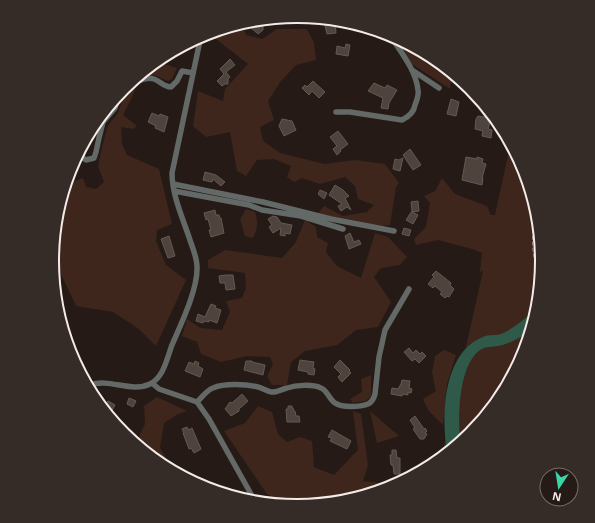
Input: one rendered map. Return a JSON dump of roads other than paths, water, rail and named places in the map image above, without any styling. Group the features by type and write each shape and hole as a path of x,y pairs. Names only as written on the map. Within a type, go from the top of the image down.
{"street":[{"path":"93,384 106,382 138,387 152,383 158,378 165,366 192,295 197,268 195,255 174,191 173,164 199,44"},
{"path":"336,112 350,112 402,120 407,118 414,109 418,96 418,88 412,70 397,45"},
{"path":"412,70 439,88"},
{"path":"142,81 154,79 163,85 171,87 177,82 182,71 193,73"},
{"path":"107,117 115,107"},
{"path":"83,158 90,160 94,158 102,124"},
{"path":"173,184 263,202 331,219 394,231"},
{"path":"174,191 249,205 262,210 301,216 343,230"},
{"path":"197,402 212,388 220,385 232,385 257,387 272,392 301,386 316,387 325,390 330,398 342,406 359,406 368,404 374,399 385,330 409,289"},
{"path":"152,383 160,389 197,402 209,419 251,494"}]}
